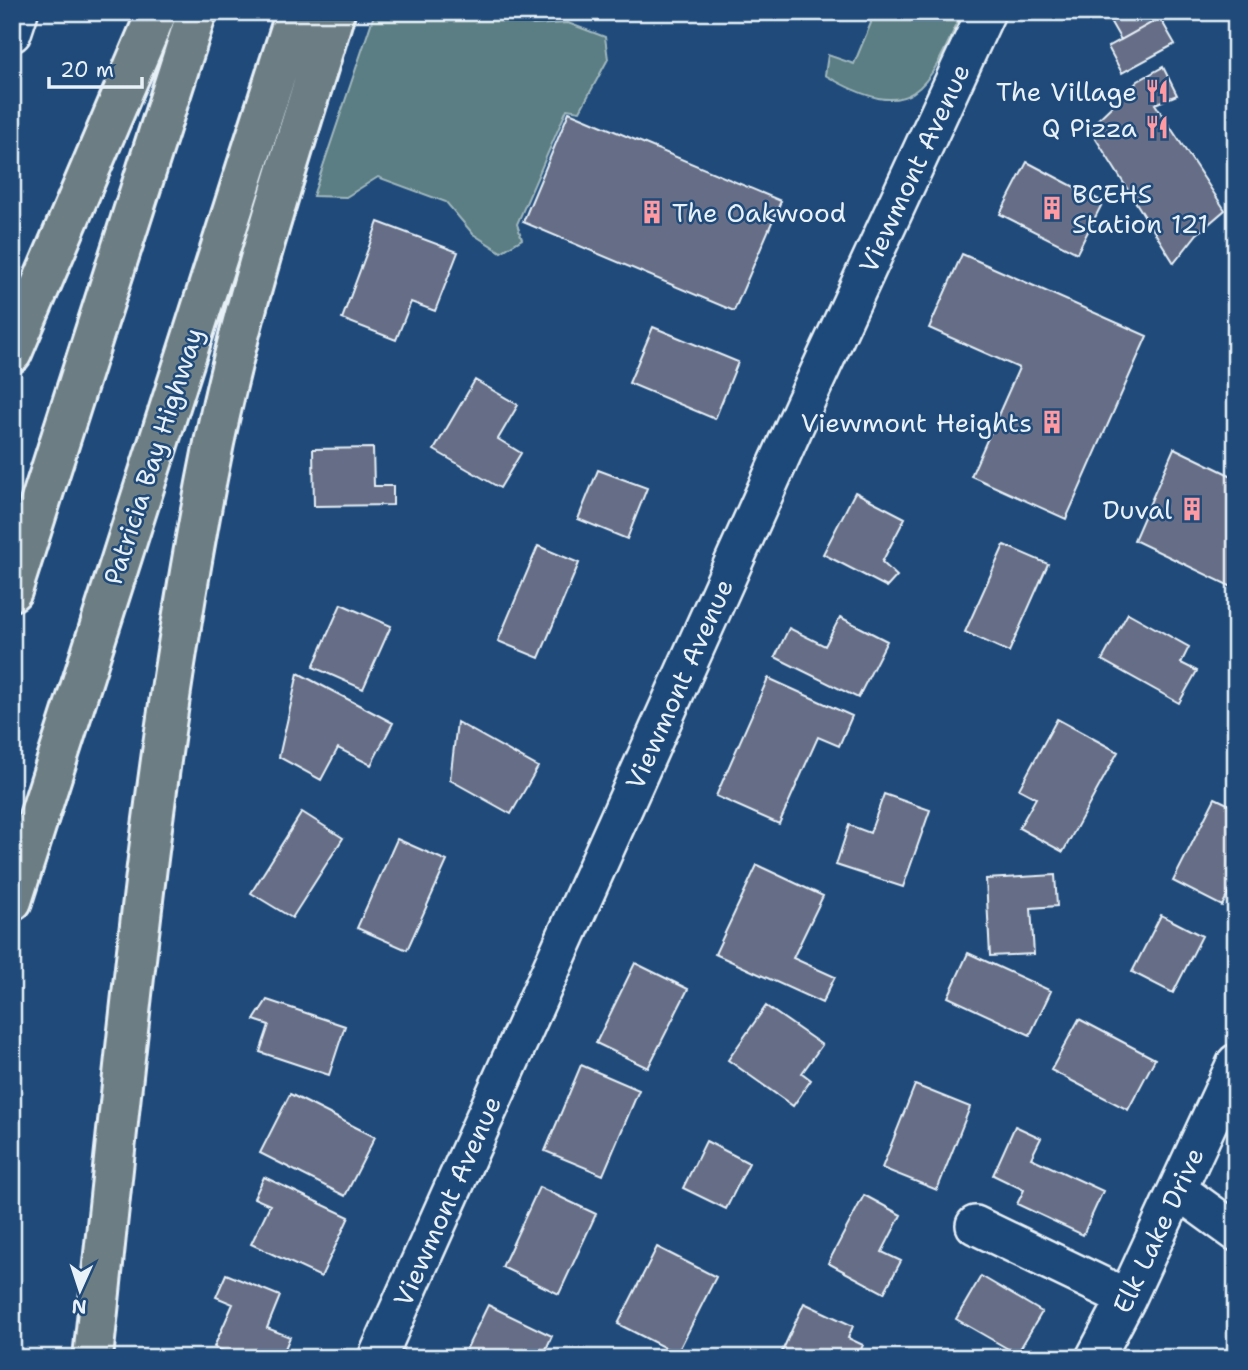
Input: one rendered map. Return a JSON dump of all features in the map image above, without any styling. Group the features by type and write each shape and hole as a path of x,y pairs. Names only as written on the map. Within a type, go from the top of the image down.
{"highway":[{"path":"12,353 158,12"},
{"path":"12,591 197,12"},
{"name":"Patricia Bay Highway","path":"12,901 296,12"},
{"path":"93,1358 144,889 183,604 215,439 252,295 335,12"}],"street":[{"path":"12,33 19,12"},
{"name":"Viewmont Avenue","path":"377,1358 804,405 986,12"},
{"name":"Elk Lake Drive","path":"1096,1358 1127,1298 1236,1063"},
{"path":"1178,1190 1236,1232"},
{"path":"975,1225 1127,1298"}],"green space":[{"path":"375,12 511,12 533,25 568,23 605,37 608,59 580,111 567,109 517,224 522,239 501,252 473,234 446,202 378,177 346,197 313,196"},
{"path":"868,12 962,12 938,63 926,81 913,93 897,99 878,98 854,90 825,75 828,55 854,64 871,23"}],"building":[{"path":"1105,12 1157,12 1160,18 1121,40"},
{"path":"1160,18 1175,44 1122,73 1108,47"},
{"path":"1163,67 1177,95 1155,104 1225,210 1197,234 1174,263 1089,128 1138,81"},
{"name":"The Oakwood","path":"569,112 781,201 734,311 523,222"},
{"name":"BCEHS Station 121","path":"1027,162 1103,202 1077,253 1000,214"},
{"path":"378,222 458,252 435,311 411,302 396,340 342,319"},
{"name":"Viewmont Heights","path":"962,254 1147,336 1066,519 971,476 1019,368 929,328"},
{"path":"653,327 738,362 715,419 629,383"},
{"path":"475,380 518,405 498,439 521,453 500,488 434,450"},
{"path":"373,448 374,486 393,486 393,505 314,506 313,449"},
{"name":"Duval","path":"1174,448 1236,478 1236,589 1134,540"},
{"path":"598,470 647,488 627,539 578,519"},
{"path":"855,492 905,518 882,562 897,576 887,587 823,554"},
{"path":"1004,545 1048,564 1009,652 965,632"},
{"path":"538,546 579,563 539,658 498,641"},
{"path":"341,604 391,626 363,689 313,667"},
{"path":"1128,613 1189,647 1181,663 1197,671 1179,703 1102,660"},
{"path":"840,617 887,641 858,698 775,657 789,628 825,646"},
{"path":"298,673 393,723 371,765 338,748 321,780 279,757"},
{"path":"768,678 852,716 839,746 818,737 779,824 716,796"},
{"path":"1057,719 1118,752 1063,852 1019,828 1036,798 1019,789"},
{"path":"457,722 538,767 511,814 450,780"},
{"path":"884,794 930,810 903,887 836,865 849,825 870,833"},
{"path":"1215,798 1236,808 1236,878 1222,906 1173,881"},
{"path":"302,812 343,838 292,918 251,893"},
{"path":"397,839 447,861 407,950 357,928"},
{"path":"757,865 823,896 793,958 835,977 822,1003 715,954"},
{"path":"1055,875 1057,906 1031,908 1034,954 990,956 986,879"},
{"path":"1161,915 1202,936 1173,993 1132,972"},
{"path":"968,953 1051,991 1030,1035 948,997"},
{"path":"635,963 688,989 648,1068 596,1043"},
{"path":"267,1000 345,1026 329,1075 260,1052 269,1025 254,1020"},
{"path":"766,1006 822,1045 802,1073 811,1080 793,1106 728,1060"},
{"path":"1079,1019 1155,1059 1128,1110 1051,1070"},
{"path":"581,1065 639,1090 603,1175 545,1151"},
{"path":"915,1085 970,1107 937,1190 882,1168"},
{"path":"290,1094 375,1137 345,1196 260,1153"},
{"path":"1015,1126 1041,1138 1031,1158 1103,1191 1083,1235 1017,1204 1024,1190 993,1175"},
{"path":"706,1141 749,1163 726,1209 683,1188"},
{"path":"264,1177 349,1217 321,1277 251,1244 270,1205 254,1198"},
{"path":"539,1187 596,1214 559,1294 502,1267"},
{"path":"864,1195 901,1215 882,1252 901,1261 884,1293 828,1263"},
{"path":"657,1247 716,1277 677,1354 618,1324"},
{"path":"226,1274 280,1296 267,1328 290,1337 281,1358 240,1358 214,1347 233,1304 216,1297"},
{"path":"981,1276 1042,1312 1017,1354 956,1319"},
{"path":"804,1303 853,1326 848,1338 863,1345 857,1358 779,1358"},
{"path":"488,1305 552,1336 542,1358 462,1358"}],"place":[{"name":"The Village","path":"1157,91"},
{"name":"Q Pizza","path":"1157,127"},
{"name":"BCEHS Station 121","path":"1052,208"},
{"name":"The Oakwood","path":"652,212"},
{"name":"Viewmont Heights","path":"1052,422"},
{"name":"Duval","path":"1192,509"}]}
